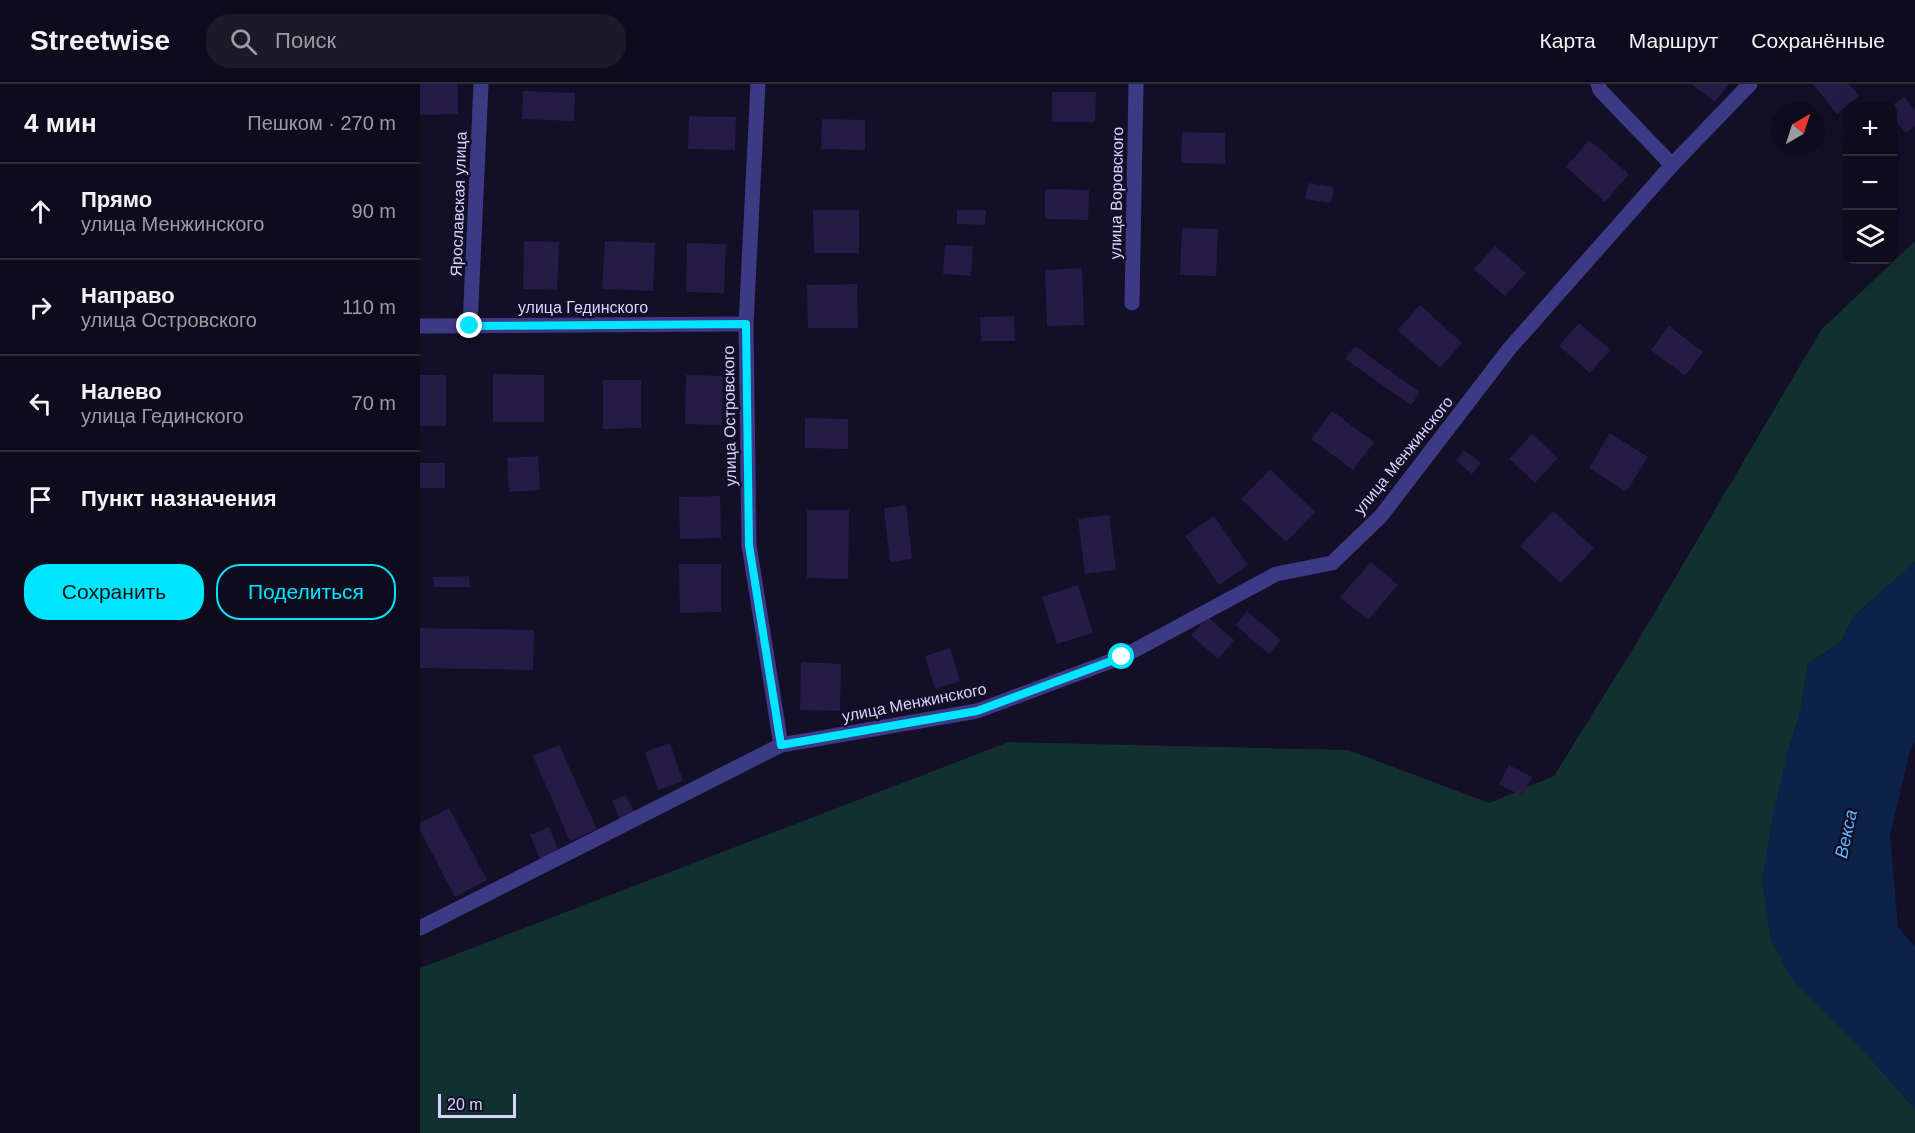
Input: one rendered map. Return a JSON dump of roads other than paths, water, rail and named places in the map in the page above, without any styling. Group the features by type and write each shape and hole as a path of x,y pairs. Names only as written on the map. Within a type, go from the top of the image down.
{"street":[{"name":"Ярославская улица","path":"470,326 481,84"},
{"name":"улица Островского","path":"758,84 746,324 749,545 781,745"},
{"name":"улица Воровского","path":"1131,303 1136,84"},
{"path":"1598,84 1600,90 1672,165"},
{"name":"улица Менжинского","path":"420,928 781,745 977,711 1122,657 1276,574 1332,564 1381,516 1509,350 1672,165 1750,84"},
{"name":"улица Гединского","path":"420,326 746,324"}],"water":[{"name":"Векса","path":"1915,562 1915,742 1910,750 1890,836 1898,927 1915,947 1915,1109 1872,1060 1793,981 1771,940 1762,881 1771,825 1786,758 1801,709 1808,664 1841,642 1854,616"}]}
